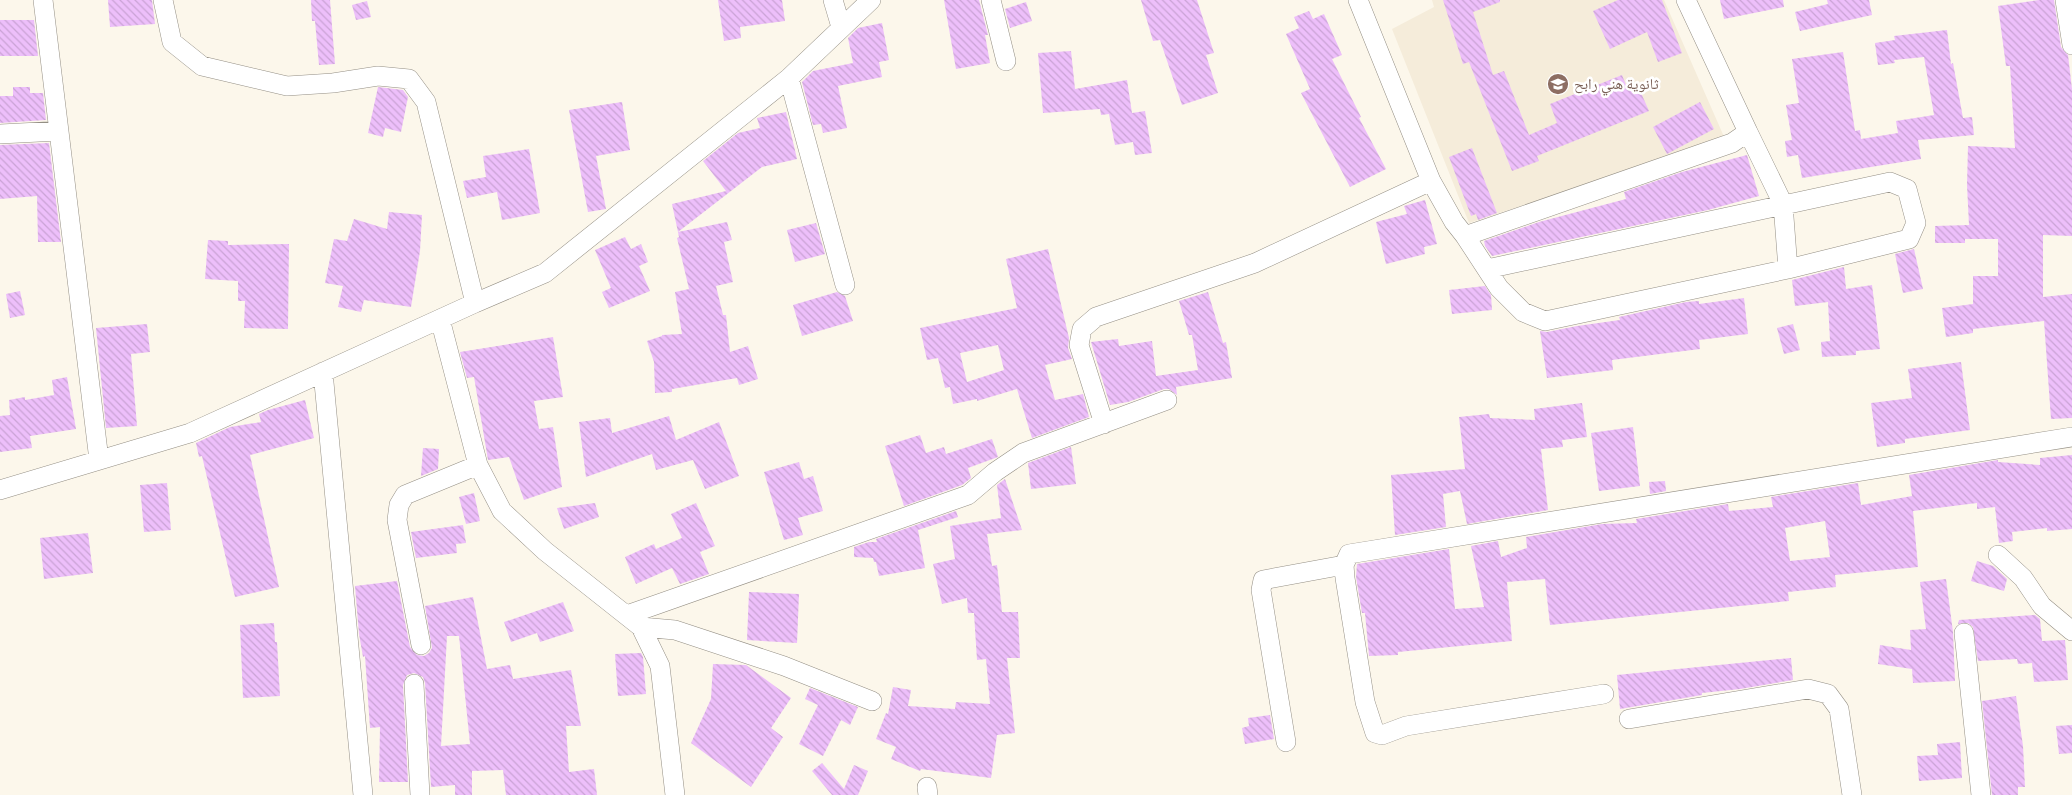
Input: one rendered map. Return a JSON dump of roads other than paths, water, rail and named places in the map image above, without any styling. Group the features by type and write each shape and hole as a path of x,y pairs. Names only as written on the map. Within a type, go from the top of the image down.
{"street":[{"path":"43,0 99,460"},
{"path":"163,0 172,42 202,66 287,86 333,83 378,76 409,79 426,102 476,302"},
{"path":"833,0 841,27"},
{"path":"0,490 190,433 476,302 545,273 789,78 871,0"},
{"path":"991,0 1006,61"},
{"path":"1358,0 1431,181 1454,222 1499,288 1523,312 1545,321 1788,269 1909,239 1916,223 1907,189 1890,182 1487,269"},
{"path":"1686,0 1783,204 1788,269"},
{"path":"2065,0 2072,45"},
{"path":"789,78 845,285"},
{"path":"0,134 59,131"},
{"path":"1465,236 1732,143 1748,132"},
{"path":"1104,424 1080,345 1082,329 1096,316 1255,263 1431,181"},
{"path":"440,319 478,465 502,511 545,552 634,621 660,666 675,795"},
{"path":"323,372 363,795"},
{"path":"634,621 968,495 995,472 1022,453 1167,400"},
{"path":"1604,694 1406,726 1382,735 1375,733 1365,702 1344,565 1349,554 2072,438"},
{"path":"421,645 397,520 399,505 405,495 478,465"},
{"path":"1998,555 2022,578 2042,606 2072,631"},
{"path":"1286,742 1261,590 1263,580 1344,565"},
{"path":"634,621 675,630 784,666 872,701"},
{"path":"1964,633 1981,795"},
{"path":"414,684 420,795"},
{"path":"1629,719 1808,689 1828,694 1839,709 1852,795"}],"place":[{"name":"ثانوية هني رابح","path":"1558,84"}]}
